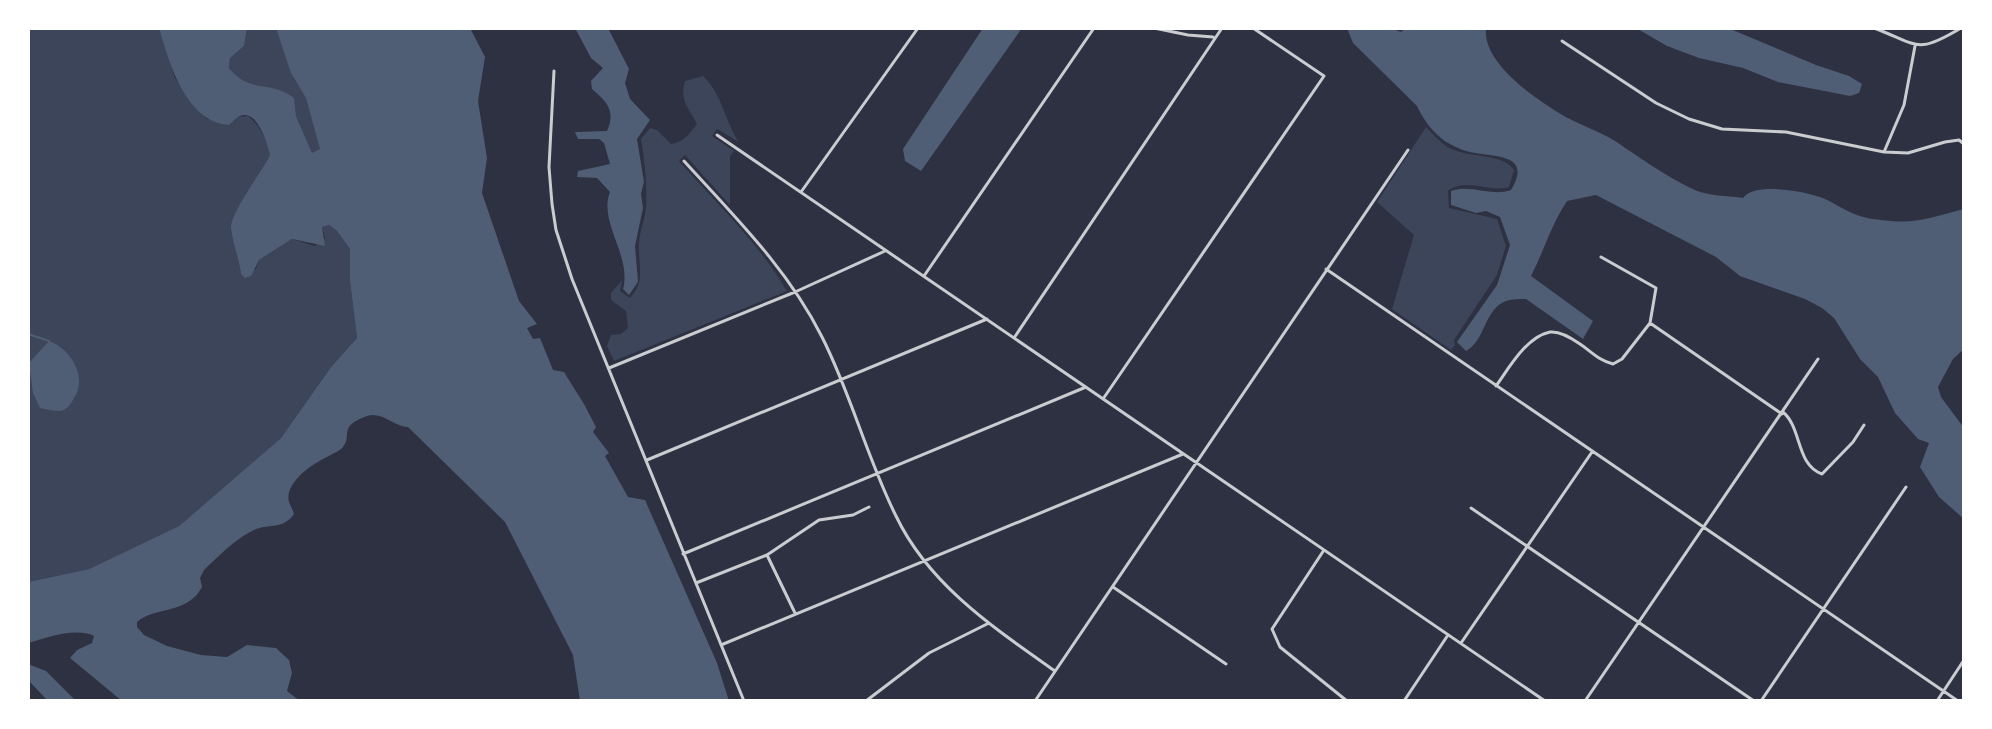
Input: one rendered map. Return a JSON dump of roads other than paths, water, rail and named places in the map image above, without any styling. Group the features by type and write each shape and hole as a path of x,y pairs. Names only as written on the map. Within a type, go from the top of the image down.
{"street":[{"path":"801,192 918,28"},
{"path":"924,276 1094,28"},
{"path":"1154,28 1215,37"},
{"path":"1014,338 1222,28"},
{"path":"1103,399 1324,76 1253,28"},
{"path":"1874,28 1915,46 1937,42 1961,28"},
{"path":"1562,41 1656,103 1689,119 1722,129 1786,132 1884,152 1908,153 1959,140 1964,144"},
{"path":"1884,152 1904,105 1915,46"},
{"path":"554,71 549,167 555,224 572,279 744,701"},
{"path":"717,135 1545,701"},
{"path":"1035,701 1408,150"},
{"path":"684,161 771,257 795,292 822,337 897,520 925,561 956,596 987,624 1055,671"},
{"path":"609,368 887,251"},
{"path":"1496,386 1519,354 1551,332 1579,343 1600,361 1613,364 1622,359 1650,323 1656,288 1601,257"},
{"path":"1326,269 1958,701"},
{"path":"647,460 987,319"},
{"path":"1650,323 1790,419 1809,465 1822,474 1853,442 1864,425"},
{"path":"1585,701 1818,359"},
{"path":"683,554 1086,387"},
{"path":"1461,643 1592,451"},
{"path":"721,645 1184,454"},
{"path":"1761,701 1906,487"},
{"path":"696,583 767,555 819,520 853,515 869,507"},
{"path":"1471,508 1754,701"},
{"path":"1325,549 1272,629 1280,647 1347,701"},
{"path":"767,555 796,614"},
{"path":"1113,587 1226,664"},
{"path":"866,701 929,653 987,624"},
{"path":"1404,701 1448,635"},
{"path":"1937,701 1964,660"}],"waterway":[{"path":"28,334 49,341"}]}
